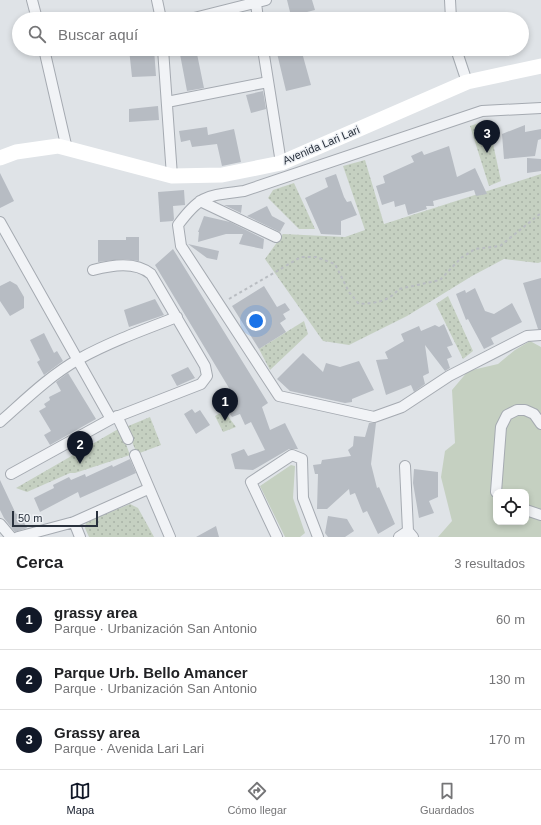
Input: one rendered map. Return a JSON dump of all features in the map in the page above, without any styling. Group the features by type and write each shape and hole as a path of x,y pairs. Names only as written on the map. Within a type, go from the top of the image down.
{"street":[{"path":"32,0 35,12"},
{"path":"157,0 159,12"},
{"path":"222,0 226,10"},
{"path":"450,0 451,12"},
{"path":"218,12 261,2 259,12"},
{"path":"46,56 67,149"},
{"path":"164,56 172,176"},
{"path":"264,56 281,163"},
{"path":"458,56 467,82"},
{"name":"Avenida Lari Lari","path":"0,158 16,152 58,146 172,176 222,174 281,163 467,82 541,66"},
{"path":"167,102 268,82"},
{"path":"541,108 482,111 244,191 204,198 192,207 178,225 181,246 279,396 374,416 402,407 449,376 527,336 541,335"},
{"path":"222,174 220,184 222,194"},
{"path":"200,201 276,237"},
{"path":"0,222 78,360 128,439"},
{"path":"11,474 114,418 201,384 207,376 205,366 156,280 146,270 132,266 110,266 93,270"},
{"path":"0,422 46,381 78,360 118,339 177,317"},
{"path":"496,489 501,427 507,415 517,410 525,410 534,414 541,424"},
{"path":"135,455 146,479 148,489 170,537"},
{"path":"277,537 251,482 292,455 302,459 303,498 316,536"},
{"path":"399,537 411,534 405,466"},
{"path":"18,537 74,522 148,489"},
{"path":"529,511 541,515"},
{"path":"74,522 80,537"},
{"path":"0,524 11,537"}],"path":[{"path":"220,305 301,257 316,257 335,264 349,292 359,304 378,302 392,298 399,289 440,280 461,258 475,249 500,246 541,213"}],"green space":[{"path":"488,120 501,181 489,186 470,126"},
{"path":"365,160 384,224 541,174 541,262 538,263 504,259 472,276 407,316 349,345 323,341 265,259 283,234 345,237 365,230 343,166"},
{"path":"294,183 315,229 299,229 268,198 273,190"},
{"path":"448,296 473,351 463,359 436,304"},
{"path":"304,321 308,334 270,370 259,349"},
{"path":"530,341 541,347 541,537 438,537 452,521 441,477 445,451 455,443 452,390 468,371 498,364 515,350"},
{"path":"224,411 236,427 223,432 215,416"},
{"path":"150,417 161,445 137,454 126,427"},
{"path":"120,428 130,455 75,473 70,473 27,492 16,488"},
{"path":"291,465 295,466 293,498 305,533 300,537 285,537 260,486"},
{"path":"130,504 138,508 154,537 89,537 85,528 86,522"}],"building":[{"path":"287,0 312,0 315,10 307,12 290,12"},
{"path":"130,56 155,56 156,76 132,77"},
{"path":"180,56 197,56 204,88 187,91"},
{"path":"278,56 303,56 311,85 286,91"},
{"path":"263,91 266,109 251,113 246,95"},
{"path":"158,106 159,120 129,122 129,109"},
{"path":"525,125 525,132 541,129 541,139 538,140 535,156 504,159 502,134"},
{"path":"207,127 208,135 234,129 241,162 222,166 217,144 192,147 190,140 181,142 179,131"},
{"path":"449,146 457,177 475,168 487,194 476,196 474,190 433,201 434,206 426,206 427,209 408,215 405,204 395,207 394,201 382,205 376,186 385,183 383,176 414,162 411,156 422,151 424,155"},
{"path":"527,158 541,159 541,171 527,173"},
{"path":"0,173 14,201 0,208"},
{"path":"336,174 344,197 347,202 351,201 357,215 341,221 341,235 321,234 305,198 328,187 325,178"},
{"path":"184,190 185,205 173,206 173,221 160,222 158,192"},
{"path":"224,205 242,205 241,213"},
{"path":"267,206 272,216 285,223 280,232 247,216"},
{"path":"204,216 230,222 264,239 263,249 239,244 243,234 226,234 198,242 198,232"},
{"path":"126,237 139,237 139,261 123,259 98,262 98,240 126,240"},
{"path":"188,244 219,251 217,260 207,258"},
{"path":"173,249 268,403 262,407 270,430 285,423 298,449 289,449 253,470 235,469 231,454 244,449 248,456 265,450 251,422 245,425 240,414 232,417 223,404 228,400 229,388 155,265"},
{"path":"541,278 541,329 538,329 523,283"},
{"path":"10,281 17,285 24,297 24,308 10,316 0,301 0,286"},
{"path":"264,286 277,307 285,303 290,310 283,314 286,319 280,323 286,332 259,349 232,306"},
{"path":"475,288 485,311 494,314 512,303 522,322 491,338 494,344 484,349 468,319 466,320 456,294 465,290 466,293"},
{"path":"155,299 164,315 129,327 124,310"},
{"path":"444,324 453,345 447,347 452,357 447,359 450,368 445,371 425,345 429,373 423,376 425,384 414,392 411,385 386,395 376,360 388,359 385,352 404,341 401,334 419,326 421,331 435,325 439,327"},
{"path":"44,333 54,353 57,351 63,361 44,375 37,362 40,360 30,340"},
{"path":"303,353 323,372 326,363 340,367 359,361 374,390 352,399 352,402 345,403 290,391 277,379"},
{"path":"188,367 195,378 177,386 171,375"},
{"path":"68,373 96,419 50,445 44,435 51,431 39,411 46,407 44,404 50,400 49,397 61,391 56,382"},
{"path":"192,409 195,413 200,410 210,425 196,434 184,414"},
{"path":"369,423 376,423 371,464 377,488 379,487 395,524 378,534 367,511 363,513 355,493 350,495 349,489 327,509 317,509 318,474 315,474 313,465 321,464 322,460 351,456 348,450 353,446 354,436 365,437"},
{"path":"130,459 136,473 80,498 78,492 40,512 34,498 54,488 53,485 69,477 71,480 85,474 86,477 112,465 113,467"},
{"path":"414,469 438,472 438,497 429,501 434,513 419,518 413,483"},
{"path":"0,480 16,514 19,513 27,528 15,532 4,518 0,510"},
{"path":"328,516 347,519 354,531 345,537 328,537 325,533"},
{"path":"216,526 219,537 196,537"}],"place":[{"name":"Grassy area","path":"487,153"},
{"name":"grassy area","path":"225,421"},
{"name":"Parque Urb. Bello Amancer","path":"80,464"}]}
